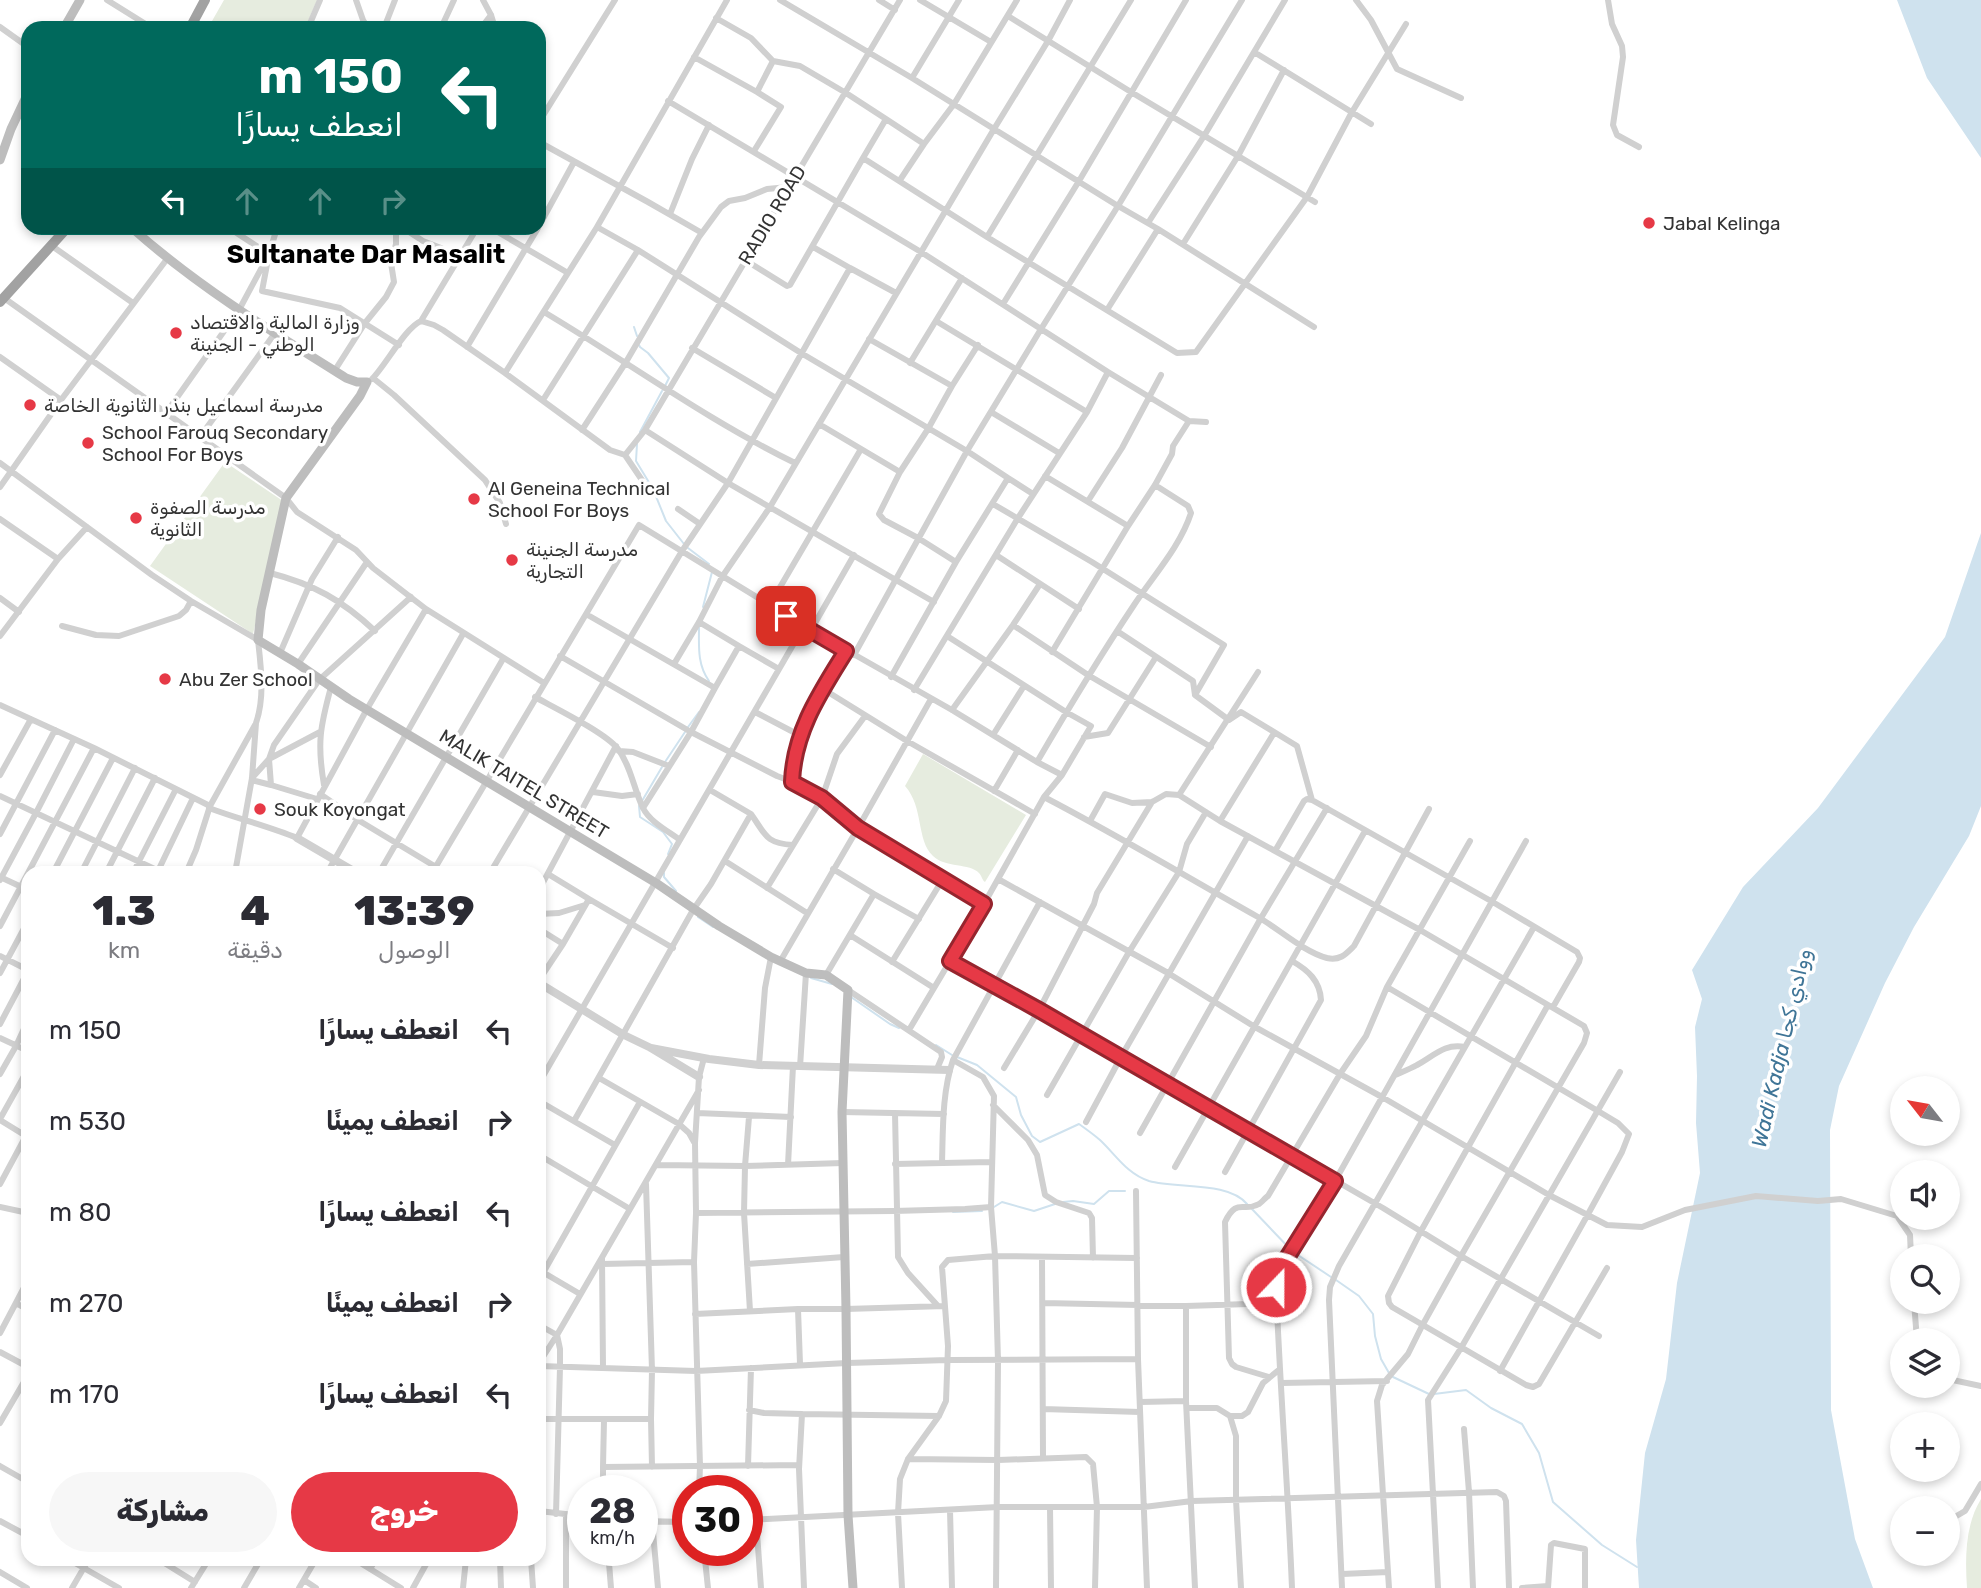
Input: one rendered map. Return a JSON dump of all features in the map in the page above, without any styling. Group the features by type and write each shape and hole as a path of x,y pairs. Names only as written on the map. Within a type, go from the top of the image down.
{"highway":[{"path":"194,21 205,0"},
{"path":"2,300 61,235"}],"main road":[{"path":"68,21 80,0"},
{"path":"0,160 3,142 21,108"},
{"path":"140,235 167,259 239,310 357,382 370,380"},
{"path":"258,640 261,610 286,498 370,380"},
{"name":"MALIK TAITEL STREET","path":"258,640 446,758 656,883 693,909 806,973"},
{"path":"806,973 826,975 848,989 843,1068 842,1163 848,1515 853,1588"}],"street":[{"path":"107,0 141,21"},
{"path":"311,21 320,0"},
{"path":"356,0 364,21"},
{"path":"387,21 395,0"},
{"path":"444,21 454,0"},
{"path":"483,0 493,21"},
{"path":"546,111 615,0"},
{"path":"505,373 597,227 727,0"},
{"path":"780,0 1149,223 1314,327"},
{"path":"879,0 895,10"},
{"name":"RADIO ROAD","path":"625,455 645,430 900,0"},
{"path":"920,0 991,43"},
{"path":"912,78 959,0"},
{"path":"900,180 954,104 1017,0"},
{"path":"674,664 722,577 770,507 1070,0"},
{"path":"987,237 1131,0"},
{"path":"1003,304 1186,0"},
{"path":"1149,223 1285,0"},
{"path":"1356,0 1371,20 1397,69 1461,98"},
{"path":"1608,0 1612,24 1622,46 1623,57 1613,125 1617,135 1639,147"},
{"path":"854,655 990,412 1118,206 1240,1"},
{"path":"486,21 491,15"},
{"path":"1007,16 1315,202"},
{"path":"716,18 751,38 773,61 800,66 924,144"},
{"path":"863,158 1177,353 1196,352 1307,197 1352,112 1406,24"},
{"path":"0,27 21,42"},
{"path":"1254,52 1371,124"},
{"path":"694,57 781,107 754,151"},
{"path":"757,92 773,61"},
{"path":"1183,244 1238,156 1284,70"},
{"path":"668,101 921,252 1189,421 1206,422"},
{"path":"745,260 789,286 886,119"},
{"path":"670,214 709,125"},
{"path":"546,146 702,233"},
{"path":"546,214 575,162"},
{"path":"582,430 626,362 702,233 721,207 729,201 767,189 788,187"},
{"path":"597,227 801,353 967,451 1033,494"},
{"path":"1107,310 1158,229"},
{"path":"240,235 270,254"},
{"path":"262,291 275,235"},
{"path":"335,370 394,282 391,258 397,235"},
{"path":"414,235 441,248 457,263"},
{"path":"473,235 421,321 411,328 370,380 394,395 485,480 500,503 506,524"},
{"path":"504,235 568,273"},
{"path":"467,347 534,235"},
{"path":"51,246 133,303"},
{"path":"813,247 896,293"},
{"path":"543,400 638,250"},
{"path":"166,413 239,310 270,254"},
{"path":"0,487 91,359 167,259"},
{"path":"494,866 682,551 752,442 850,268"},
{"path":"910,363 962,278"},
{"path":"249,291 262,291 340,308 399,345"},
{"path":"2,300 91,359 286,498 297,512 356,550 426,609 544,683"},
{"path":"544,312 752,442 795,463"},
{"path":"421,321 434,325 467,347 614,453 625,455 646,486"},
{"path":"936,321 1087,412"},
{"path":"200,436 275,332"},
{"path":"869,339 952,386"},
{"path":"956,562 884,520 879,516 879,511 978,345"},
{"path":"692,348 776,398"},
{"path":"0,357 61,400"},
{"path":"914,690 1018,518 1087,412 1108,372"},
{"path":"1088,501 1122,448 1161,375"},
{"path":"990,412 1059,453"},
{"path":"1052,652 1155,485 1172,454 1173,446 1189,421"},
{"path":"819,424 900,472"},
{"path":"645,430 727,483 933,602"},
{"path":"768,606 861,449"},
{"path":"0,463 152,575 258,640 261,687 259,716 209,807 189,866"},
{"path":"1045,476 1128,526"},
{"path":"891,677 956,562 1008,478"},
{"path":"1037,762 1088,675 1169,554 1191,513 1188,506 1155,485"},
{"path":"993,503 1224,645 1195,695"},
{"path":"678,509 700,524"},
{"path":"0,520 58,559"},
{"path":"436,866 639,525 768,606 1062,775"},
{"path":"0,636 58,559 87,527"},
{"path":"280,653 310,585 338,537"},
{"path":"546,1071 779,669 854,555"},
{"path":"996,555 1079,609"},
{"path":"298,664 367,562"},
{"path":"270,573 310,585 340,601 375,631"},
{"path":"952,710 1040,584"},
{"path":"252,779 269,759 274,745 319,680 411,597"},
{"path":"0,598 19,612"},
{"path":"62,626 96,635 119,636 179,616 191,601"},
{"path":"297,838 324,786 371,711 426,609"},
{"path":"586,614 715,688"},
{"path":"699,622 779,669"},
{"path":"1013,625 1088,675 1211,747"},
{"path":"1117,631 1193,681 1195,695 1229,720"},
{"path":"331,866 463,634"},
{"path":"909,1030 1044,797 1062,775 1091,726 947,636"},
{"path":"643,808 691,732 739,646"},
{"path":"792,782 792,766 799,735 846,651"},
{"path":"560,656 691,732 822,798 858,828 984,904"},
{"path":"1084,737 1108,733 1156,657"},
{"path":"383,866 503,659"},
{"path":"1180,795 1258,672"},
{"path":"993,735 1024,685"},
{"path":"324,786 320,732 331,687"},
{"path":"823,689 906,741 1035,814"},
{"path":"536,697 605,737 618,749 643,808 657,824 680,840"},
{"path":"759,1065 765,988 776,958 807,913 858,828 931,699"},
{"path":"0,715 2,706 135,768 209,807 297,838 346,866"},
{"path":"755,712 799,735"},
{"path":"1229,720 1241,712 1297,747 1312,800"},
{"path":"767,888 822,798 837,754 865,716"},
{"path":"0,775 32,719"},
{"path":"235,866 252,779 256,723"},
{"path":"0,834 55,730"},
{"path":"269,759 320,732"},
{"path":"1220,821 1274,733"},
{"path":"0,926 21,887 1,878 74,739"},
{"path":"32,866 94,748"},
{"path":"618,749 669,766"},
{"path":"546,878 618,749"},
{"path":"994,791 1018,750"},
{"path":"57,866 113,758"},
{"path":"269,759 271,785"},
{"path":"86,866 135,768"},
{"path":"110,866 155,778"},
{"path":"252,779 319,797 428,866"},
{"path":"136,866 176,789"},
{"path":"710,790 751,814 768,838 776,844 793,845"},
{"path":"593,792 622,796 638,794"},
{"path":"1090,821 1105,794 1132,803 1152,802 1166,794 1180,795 1220,821 1504,979 1584,1026 1587,1033 1408,1354 1378,1393 1389,1588"},
{"path":"0,796 147,866"},
{"path":"1044,797 1261,918 1302,945 1335,959 1344,956 1354,946 1429,809"},
{"path":"162,866 193,798"},
{"path":"1275,851 1304,801 1312,800 1491,901 1577,952 1580,958 1516,1062 1421,1231 1388,1296 1392,1307 1500,1371 1533,1387 1539,1384 1607,1268"},
{"path":"1004,1068 1039,1010 1106,877 1152,802"},
{"path":"1140,1133 1261,918 1327,808"},
{"path":"1047,1095 1129,952 1179,872 1187,844 1206,812"},
{"path":"573,1122 693,909 711,884 751,814"},
{"path":"1175,1167 1366,831"},
{"path":"1086,1122 1248,836"},
{"path":"1269,1377 1232,1364 1229,1358 1224,1227 1227,1217 1234,1208 1250,1207 1268,1196 1339,1074 1366,1035 1387,987 1470,841"},
{"path":"1292,1588 1276,1287 1285,1261 1335,1181 1525,841"},
{"path":"725,861 807,913"},
{"path":"833,869 919,919"},
{"path":"548,874 587,902 673,948"},
{"path":"892,962 943,879"},
{"path":"998,879 1168,974 1255,1027 1382,1097 1549,1195 1607,1225 1643,1227 1685,1210 1756,1196 1818,1201 1841,1199 1898,1216 1910,1235 1910,1244"},
{"path":"826,975 874,894"},
{"path":"546,914 559,913 587,902"},
{"path":"546,971 587,902"},
{"path":"942,1163 949,1070 1040,902"},
{"path":"1342,1588 1330,1287 1374,1203 1534,927"},
{"path":"546,933 563,944"},
{"path":"0,973 21,934"},
{"path":"850,935 934,988"},
{"path":"0,956 21,966"},
{"path":"950,961 1374,1203 1599,1336"},
{"path":"1225,1172 1321,997 1309,972 1292,961"},
{"path":"789,1165 791,1117 806,973"},
{"path":"0,1024 21,984"},
{"path":"546,986 699,1077"},
{"path":"1387,987 1618,1123 1629,1134 1622,1152 1500,1371"},
{"path":"848,989 941,1052 942,1057 937,1069"},
{"path":"0,1074 21,1035"},
{"path":"0,1038 21,1048"},
{"path":"1394,1076 1416,1066 1447,1046 1465,1047"},
{"path":"651,1048 759,1065 949,1070"},
{"path":"700,1475 694,1262 695,1143 699,1077 704,1058"},
{"path":"953,1060 983,1077 993,1096 991,1206 998,1361 996,1588"},
{"path":"1438,1588 1428,1400 1461,1348 1620,1072"},
{"path":"599,1078 679,1124 695,1143"},
{"path":"21,1082 0,1120 21,1131"},
{"path":"546,1353 602,1261 699,1090"},
{"path":"546,1263 640,1102"},
{"path":"546,1105 615,1145"},
{"path":"993,1105 1028,1140 1037,1155 1045,1195 1056,1202 1089,1213 1093,1218 1093,1258"},
{"path":"842,1112 944,1114"},
{"path":"895,1113 898,1257 908,1273 942,1306"},
{"path":"697,1114 791,1117"},
{"path":"749,1116 744,1213 750,1311"},
{"path":"0,1184 21,1152"},
{"path":"546,1159 630,1209"},
{"path":"895,1164 991,1162"},
{"path":"656,1165 842,1163"},
{"path":"645,1182 652,1370 652,1467"},
{"path":"1136,1191 1138,1359 1147,1588"},
{"path":"696,1213 897,1211 991,1206"},
{"path":"0,1208 21,1211"},
{"path":"902,1588 898,1513 900,1479 908,1459 939,1416 946,1401 948,1360 942,1306 944,1263 948,1260 995,1256 1137,1258"},
{"path":"747,1264 844,1257"},
{"path":"1042,1257 1043,1458"},
{"path":"602,1261 694,1262"},
{"path":"602,1261 603,1368"},
{"path":"546,1274 580,1294"},
{"path":"0,1332 21,1293"},
{"path":"16,1303 21,1306"},
{"path":"1043,1303 1186,1306 1277,1303"},
{"path":"695,1314 942,1306"},
{"path":"1186,1306 1187,1404 1195,1588"},
{"path":"798,1309 800,1364"},
{"path":"546,1329 556,1335 560,1349 556,1514"},
{"path":"0,1352 21,1363"},
{"path":"546,1366 696,1371 800,1364 1138,1359"},
{"path":"748,1466 751,1368"},
{"path":"1140,1402 1217,1408 1230,1416 1242,1416 1248,1412 1263,1382 1280,1369"},
{"path":"1280,1383 1387,1381"},
{"path":"1960,1382 1981,1386"},
{"path":"0,1423 21,1387"},
{"path":"1043,1409 1140,1412"},
{"path":"750,1410 764,1413 939,1416"},
{"path":"802,1414 799,1465 804,1588"},
{"path":"1230,1416 1236,1437 1241,1588"},
{"path":"546,1419 651,1419"},
{"path":"603,1475 604,1420"},
{"path":"1464,1429 1473,1588"},
{"path":"908,1459 1090,1459 1093,1464 1097,1507 1095,1588"},
{"path":"603,1467 799,1465"},
{"path":"0,1466 21,1477"},
{"path":"1960,1514 1965,1511 1981,1484"},
{"path":"763,1519 998,1507 1144,1507 1236,1500 1497,1492 1504,1496 1506,1501 1509,1588"},
{"path":"1050,1507 1051,1588"},
{"path":"950,1510 952,1588"},
{"path":"546,1512 566,1515 566,1588"},
{"path":"0,1521 21,1532"},
{"path":"1522,1588 1548,1587 1550,1545 1554,1542 1585,1549 1585,1588"},
{"path":"79,1566 119,1588"},
{"path":"72,1588 86,1566"},
{"path":"167,1566 193,1585 205,1566"},
{"path":"244,1588 257,1566"},
{"path":"299,1588 312,1566"},
{"path":"365,1566 401,1588"},
{"path":"413,1588 425,1566"},
{"path":"463,1588 465,1566"},
{"path":"500,1566 501,1588"},
{"path":"531,1566 533,1588"},
{"path":"609,1566 611,1588"},
{"path":"656,1566 658,1588"},
{"path":"706,1566 708,1588"},
{"path":"759,1566 761,1588"},
{"path":"0,1572 22,1587"},
{"path":"1342,1574 1388,1572"},
{"path":"304,1580 316,1588"}],"shaded area":[{"path":"224,0 317,0 308,21 212,21"},
{"path":"225,462 283,501 253,634 150,566"},
{"path":"923,754 1026,815 985,882 975,870 938,860 924,841 915,804 905,786"},
{"path":"1981,1499 1981,1588 1967,1588 1966,1554 1969,1531"}],"water":[{"path":"1897,0 1981,0 1981,158 1927,78"},
{"name":"Wadi Kadja ووادي كجا","path":"1981,533 1981,806 1969,836 1914,927 1885,983 1839,1086 1830,1130 1831,1410 1855,1539 1873,1588 1639,1588 1636,1540 1645,1453 1666,1379 1677,1283 1700,1173 1696,1123 1695,1027 1702,999 1692,970 1743,887 1818,808 1945,637"}],"waterway":[{"path":"634,327 637,336"},
{"path":"639,345 669,378 665,386"},
{"path":"640,432 662,391"},
{"path":"637,444 636,461 653,489 666,521 684,544"},
{"path":"688,548 709,564"},
{"path":"703,607 712,572"},
{"path":"699,626 701,661 709,681"},
{"path":"688,727 699,712"},
{"path":"665,762 685,732"},
{"path":"642,801 662,767"},
{"path":"639,806 640,817 663,832 672,844 668,854"},
{"path":"664,873 664,877 676,891"},
{"path":"698,917 713,927"},
{"path":"811,978 832,984"},
{"path":"851,997 899,1028"},
{"path":"936,1045 952,1055"},
{"path":"957,1057 977,1065 1016,1097 1021,1115 1032,1136 1040,1142 1079,1124 1141,1178 1228,1192 1247,1204"},
{"path":"1063,1202 1094,1204 1109,1191 1125,1191"},
{"path":"994,1207 1002,1202 1034,1211 1055,1204"},
{"path":"1251,1208 1292,1251 1331,1277"},
{"path":"953,1212 982,1211"},
{"path":"1336,1280 1359,1296 1373,1314 1381,1359 1389,1373"},
{"path":"1393,1377 1429,1394"},
{"path":"1434,1394 1466,1390 1491,1408 1522,1424 1539,1453 1553,1502 1602,1545 1637,1567"}],"place":[{"name":"Jabal Kelinga","path":"1649,223"},
{"name":"وزارة المالية والاقتصاد الوطني - الجنينة","path":"176,333"},
{"name":"مدرسة اسماعيل بنذر الثانوية الخاصة","path":"30,405"},
{"name":"School Farouq Secondary School For Boys","path":"88,443"},
{"name":"Al Geneina Technical School For Boys","path":"474,499"},
{"name":"مدرسة الصفوة الثانوية","path":"136,518"},
{"name":"مدرسة الجنينة التجارية","path":"512,560"},
{"name":"Abu Zer School","path":"165,679"},
{"name":"Souk Koyongat","path":"260,809"}],"district":[{"name":"Sultanate Dar Masalit","path":"366,254"}],"route":[{"path":"786,616 846,651 799,735 792,766 792,782 822,798 858,828 984,904 950,961 1335,1181 1285,1261 1276,1287"}]}
